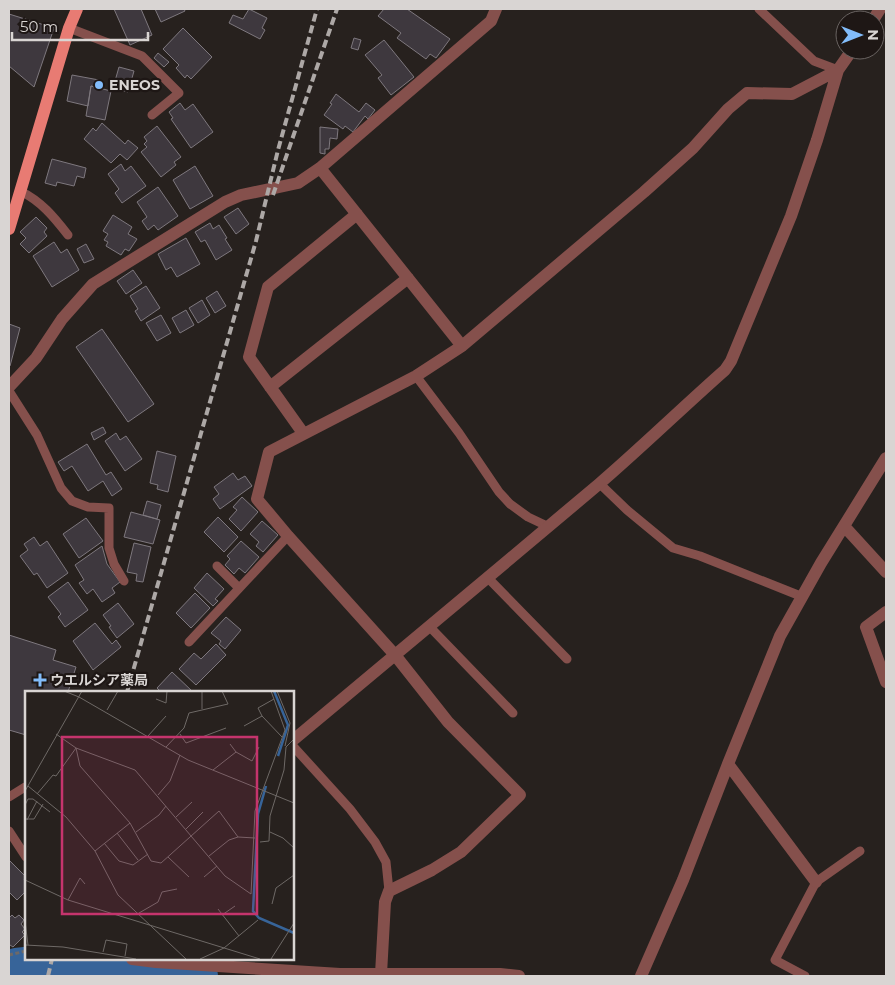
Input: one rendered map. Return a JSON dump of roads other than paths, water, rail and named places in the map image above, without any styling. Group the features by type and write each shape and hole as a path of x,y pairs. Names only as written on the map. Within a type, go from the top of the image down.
{"main road":[{"path":"9,229 69,28 77,9"}],"street":[{"path":"9,387 36,358 62,319 93,284 225,202 241,195 298,183 320,168 491,21 496,9"},
{"path":"294,741 599,483 726,370 732,360 791,216 838,70 845,60"},
{"path":"381,974 385,902 389,890 432,870 461,852 520,796 448,722 395,655 288,536 258,499 269,452 416,376 462,346 644,192 693,148 728,109 747,93 792,94 838,70"},
{"path":"320,168 462,346"},
{"path":"303,433 249,357 268,287 357,214"},
{"path":"270,387 408,278"},
{"path":"641,976 683,880 780,636 886,458"},
{"path":"844,526 886,572"},
{"path":"886,612 866,626 886,682"},
{"path":"728,764 816,882"},
{"path":"140,960 321,972 500,974 519,976"}],"lane":[{"path":"760,9 814,61 838,70"},
{"path":"69,28 142,56 179,93 152,115"},
{"path":"20,191 32,196 41,204 68,235"},
{"path":"416,376 459,433 499,492 510,504 528,517 547,526"},
{"path":"9,391 37,435 61,488 72,501 88,506 109,508 109,548 114,564 124,581"},
{"path":"599,483 627,510 673,548 700,556 803,597"},
{"path":"189,642 288,536"},
{"path":"217,566 239,588"},
{"path":"488,578 567,659"},
{"path":"430,627 513,714"},
{"path":"294,745 350,808 375,842 386,862 389,890"},
{"path":"9,797 25,787"},
{"path":"9,832 25,856"},
{"path":"805,976 775,960 816,882 860,851"}],"waterway":[{"path":"9,969 16,964 34,962 202,976"}],"railway":[{"path":"127,691 256,241 278,150 317,9"},
{"path":"273,195 337,9"},
{"path":"48,976 52,960"}],"place":[{"name":"ENEOS","path":"99,85"},
{"name":"ウエルシア薬局","path":"40,680"}]}
